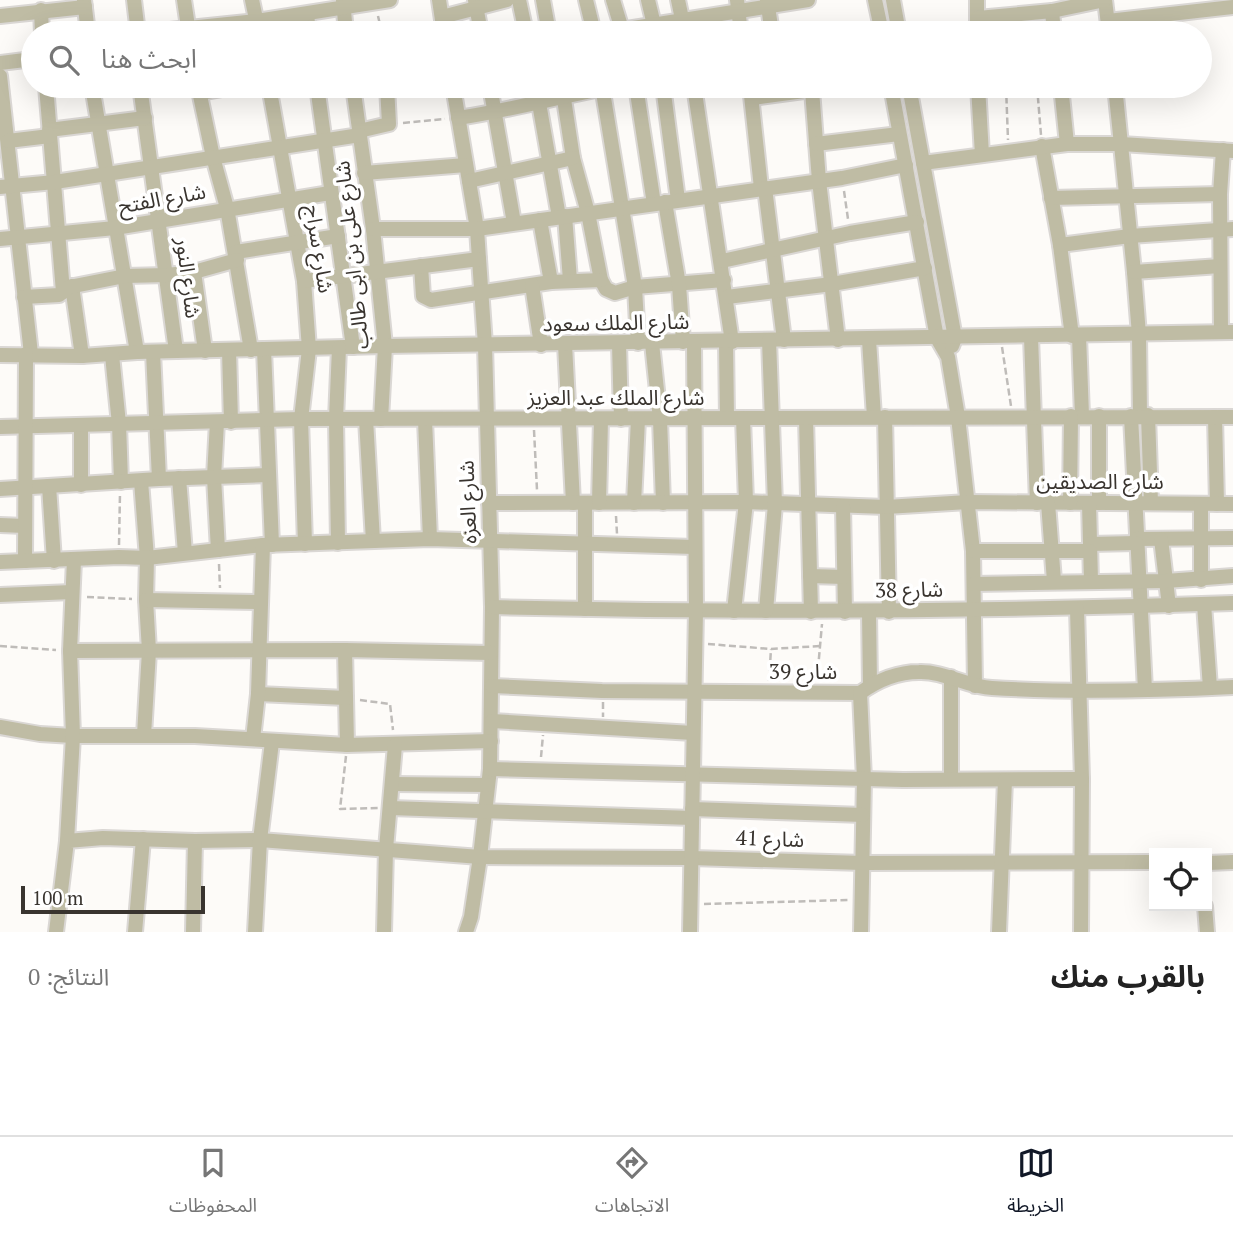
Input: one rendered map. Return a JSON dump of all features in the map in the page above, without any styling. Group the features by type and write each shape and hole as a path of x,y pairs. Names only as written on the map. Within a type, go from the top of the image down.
{"street":[{"path":"134,0 137,21"},
{"path":"184,0 187,21"},
{"path":"252,0 257,21"},
{"path":"439,0 442,21"},
{"path":"442,17 475,4 507,0"},
{"path":"519,0 523,21"},
{"path":"543,0 547,21"},
{"path":"586,0 591,21"},
{"path":"613,0 620,21"},
{"path":"648,0 653,21"},
{"path":"678,0 683,21"},
{"path":"699,21 737,6 808,0"},
{"path":"875,0 879,21"},
{"path":"893,0 897,21"},
{"path":"977,0 978,21"},
{"path":"978,18 1052,11 1105,0 1108,21"},
{"path":"281,21 343,4 383,1"},
{"path":"767,3 770,21"},
{"path":"0,16 85,4"},
{"path":"1146,21 1233,7"},
{"path":"41,10 41,21"},
{"path":"1052,11 1053,21"},
{"path":"307,14 308,21"},
{"path":"0,63 21,60"},
{"path":"0,76 3,123 8,141 6,187 17,239 29,354 25,561"},
{"path":"47,98 58,235 82,356"},
{"path":"95,98 137,352"},
{"name":"شارع النور","path":"142,98 176,351"},
{"path":"201,98 258,349 267,421 267,545 260,602 258,694 253,740"},
{"name":"شارع سراج","path":"271,98 304,281 309,348 301,419 305,544"},
{"path":"319,98 343,276 346,348 336,419 338,543"},
{"name":"شارع على بن ابى طالب","path":"355,98 373,229 385,346 374,419 373,541"},
{"path":"6,187 55,182 360,133 389,124 388,98"},
{"name":"شارع العزه","path":"455,98 477,229 485,345 492,607 490,769 480,857 471,917 466,932"},
{"path":"493,98 514,223"},
{"path":"539,98 549,164 562,216 570,280"},
{"path":"458,118 540,102 548,98"},
{"path":"564,98 573,159 588,213 601,280 606,289 613,293 635,287 724,280"},
{"path":"604,98 660,419 663,503"},
{"path":"639,98 666,202 688,342 693,418 696,610 690,932"},
{"path":"663,98 666,202"},
{"path":"696,98 727,297 727,418"},
{"path":"752,98 773,250 776,291 772,418 775,504 766,611"},
{"path":"813,98 825,239 838,340"},
{"path":"893,98 937,338 948,357 958,417 973,551 975,685"},
{"path":"911,98 955,338 948,357"},
{"path":"979,98 982,155"},
{"path":"1062,98 1068,144"},
{"path":"1116,98 1139,335 1140,416 1133,503 1144,690"},
{"path":"8,141 145,118"},
{"path":"816,144 898,134"},
{"path":"923,163 1068,144 1228,150 1220,194 1227,229 1220,266 1227,332"},
{"path":"1042,146 1075,336 1076,416 1070,503"},
{"path":"469,181 573,159"},
{"path":"373,229 477,229 819,181 906,164"},
{"path":"364,173 466,165"},
{"name":"شارع الفتح","path":"0,239 115,228 330,192"},
{"path":"1051,198 1220,194"},
{"path":"540,220 551,282"},
{"path":"722,261 850,233 917,222"},
{"path":"1060,245 1130,236 1227,229"},
{"path":"24,297 59,295 68,289 125,276 194,272 236,256 338,236"},
{"path":"304,281 479,259"},
{"path":"421,266 422,293 428,299 551,282 601,280"},
{"path":"1134,272 1220,266"},
{"path":"727,297 832,284 925,268"},
{"path":"194,272 205,351"},
{"path":"532,285 541,345"},
{"name":"شارع الملك سعود","path":"0,355 82,356 137,352 385,346 1227,332"},
{"path":"1031,337 1042,503 1052,552 1054,581"},
{"path":"869,340 887,507 890,612"},
{"path":"619,343 621,419"},
{"path":"565,344 568,419 585,503"},
{"path":"218,550 214,477 224,422 229,350"},
{"path":"153,352 159,479"},
{"path":"112,355 119,424 121,482"},
{"path":"1091,581 1090,548 1099,416"},
{"path":"1140,416 1151,503"},
{"path":"1215,417 1217,504"},
{"name":"شارع الملك عبد العزيز","path":"0,428 301,419 1233,417"},
{"path":"734,611 746,502 743,418"},
{"path":"806,418 810,576 817,612"},
{"path":"585,609 585,503 601,419"},
{"path":"634,503 638,419"},
{"path":"425,420 430,539"},
{"path":"81,425 81,485"},
{"path":"0,489 269,475"},
{"path":"179,478 185,553"},
{"path":"141,481 147,558 149,651 144,735"},
{"path":"49,486 54,561"},
{"name":"شارع الصديقين","path":"489,503 746,502 887,507 968,502 1233,504"},
{"path":"1201,504 1201,580"},
{"path":"843,506 845,612"},
{"path":"0,526 25,526"},
{"path":"973,551 1052,552 1161,539 1233,538"},
{"path":"0,562 147,558 267,545 430,539 694,547"},
{"path":"1161,539 1170,606"},
{"path":"56,932 67,841 72,736 70,651 74,560"},
{"path":"810,576 844,577"},
{"path":"974,584 1201,580 1233,576"},
{"path":"0,595 72,592"},
{"path":"146,600 260,602"},
{"name":"شارع 38","path":"492,607 890,612 1233,603"},
{"path":"1204,604 1210,688"},
{"path":"1077,609 1082,779 1082,932"},
{"path":"861,932 869,612"},
{"path":"70,651 345,650 491,653"},
{"path":"345,650 346,745"},
{"name":"شارع 39","path":"492,686 602,691 816,693 865,689 890,676 922,671 989,688 1144,690 1233,687"},
{"path":"951,677 951,779"},
{"path":"258,694 346,698"},
{"path":"492,721 693,733"},
{"path":"0,727 72,736 144,735 346,745 491,741"},
{"path":"256,932 260,840 272,742"},
{"path":"384,932 386,849 395,745"},
{"path":"490,769 864,779 1082,779"},
{"path":"999,932 1006,780"},
{"path":"393,784 487,785"},
{"path":"390,808 484,812 863,815"},
{"name":"شارع 41","path":"67,841 103,838 260,840 480,857 691,858 863,863 1149,862"},
{"path":"135,932 142,839"},
{"path":"193,932 195,841"},
{"path":"1212,863 1233,862"},
{"path":"1205,911 1207,932"},
{"name":"شارع العزه","path":"471,917 474,932"}],"path":[{"path":"382,21 383,1"},
{"path":"1007,98 1009,150"},
{"path":"1038,98 1042,146"},
{"path":"389,124 458,118"},
{"path":"842,177 850,233"},
{"path":"1000,337 1013,416"},
{"path":"534,420 538,503"},
{"path":"119,557 121,482"},
{"path":"615,503 617,544"},
{"path":"218,550 221,602"},
{"path":"72,607 87,597 146,600"},
{"path":"816,693 820,646 817,612"},
{"path":"695,643 771,649 820,646"},
{"path":"0,646 70,651"},
{"path":"768,694 771,649"},
{"path":"602,691 603,727"},
{"path":"346,698 390,704 395,745"},
{"path":"541,771 543,725"},
{"path":"346,745 340,808 390,808"},
{"path":"690,905 863,899"}]}
